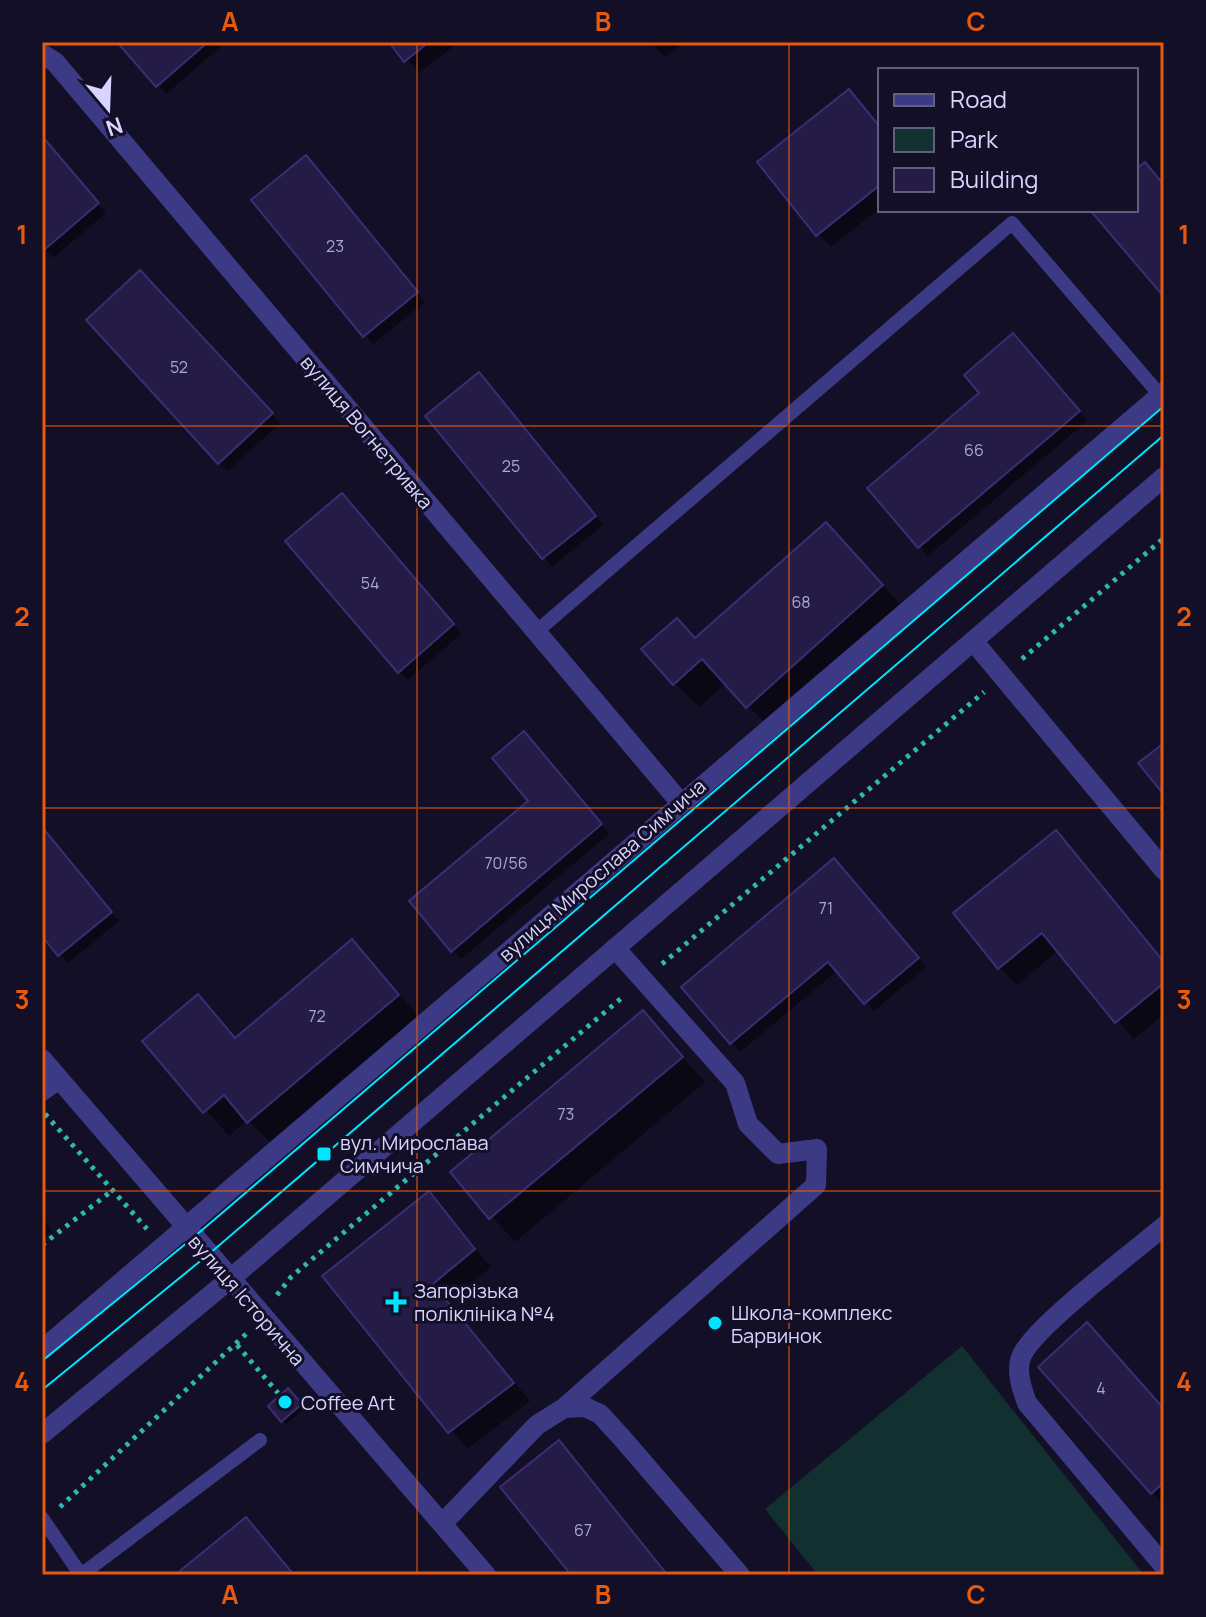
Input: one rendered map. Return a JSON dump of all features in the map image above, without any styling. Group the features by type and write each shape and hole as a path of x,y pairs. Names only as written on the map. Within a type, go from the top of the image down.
{"street":[{"name":"вулиця Вогнетривка","path":"48,58 680,802"},
{"name":"вулиця Мирослава Симчича","path":"42,1350 1162,393"},
{"path":"42,1434 229,1280 1164,477"},
{"path":"974,642 1164,870"},
{"path":"442,1524 537,1425 564,1408 816,1185 817,1149 778,1154 748,1124 735,1083 615,948"},
{"name":"вулиця Історична","path":"42,1059 51,1085 184,1228 486,1575"},
{"path":"1164,1226 1043,1329 1030,1342 1020,1359 1020,1383 1027,1403 1164,1566"},
{"path":"564,1408 585,1407 600,1414 740,1575"}],"lane":[{"path":"536,632 1012,223 1162,393"},
{"path":"43,1520 81,1575 260,1440"}],"path":[{"path":"43,1520 237,1345 291,1277 1164,538"},
{"path":"42,1110 150,1233"},
{"path":"42,1245 113,1190"},
{"path":"237,1345 278,1393"}],"green space":[{"path":"962,1346 1144,1575 818,1575 765,1509"}],"building":[{"path":"117,42 208,42 156,87"},
{"path":"389,42 429,42 404,62"},
{"path":"849,89 878,125 878,187 816,236 757,162"},
{"path":"42,136 99,203 43,251 42,250"},
{"path":"306,155 418,292 363,337 251,200"},
{"path":"1145,162 1164,185 1164,297 1092,212 1138,212 1138,167"},
{"path":"140,270 273,413 218,464 86,320"},
{"path":"1013,333 1080,411 918,548 867,488 979,393 964,375"},
{"path":"479,372 596,516 542,559 425,416"},
{"path":"342,493 454,624 398,673 285,541"},
{"path":"826,522 883,585 746,708 702,659 673,685 641,649 677,618 695,638"},
{"path":"524,731 602,824 451,952 409,901 528,801 492,758"},
{"path":"1164,743 1164,795 1138,763"},
{"path":"42,827 112,912 58,956 42,936"},
{"path":"1056,830 1164,962 1164,983 1115,1023 1042,933 998,969 953,913"},
{"path":"834,858 919,958 864,1004 828,962 730,1044 681,987"},
{"path":"352,939 399,995 247,1123 224,1095 203,1113 142,1041 198,994 235,1038"},
{"path":"643,1010 683,1057 489,1219 450,1172"},
{"name":"Запорізька поліклініка №4","path":"429,1191 475,1249 433,1284 514,1383 448,1433 322,1276"},
{"path":"1087,1322 1164,1409 1164,1482 1151,1494 1038,1367"},
{"path":"288,1388 302,1404 281,1422 268,1406"},
{"path":"559,1440 665,1572 662,1575 571,1575 500,1487"},
{"path":"246,1517 294,1575 175,1575"}],"tram line":[{"path":"42,1361 194,1237 1164,406"},
{"path":"42,1390 209,1254 1164,435"}],"place":[{"name":"вул. Мирослава Симчича","path":"324,1154"},
{"name":"Запорізька поліклініка №4","path":"396,1302"},
{"name":"Школа-комплекс Барвинок","path":"715,1323"},
{"name":"Coffee Art","path":"285,1402"}]}
